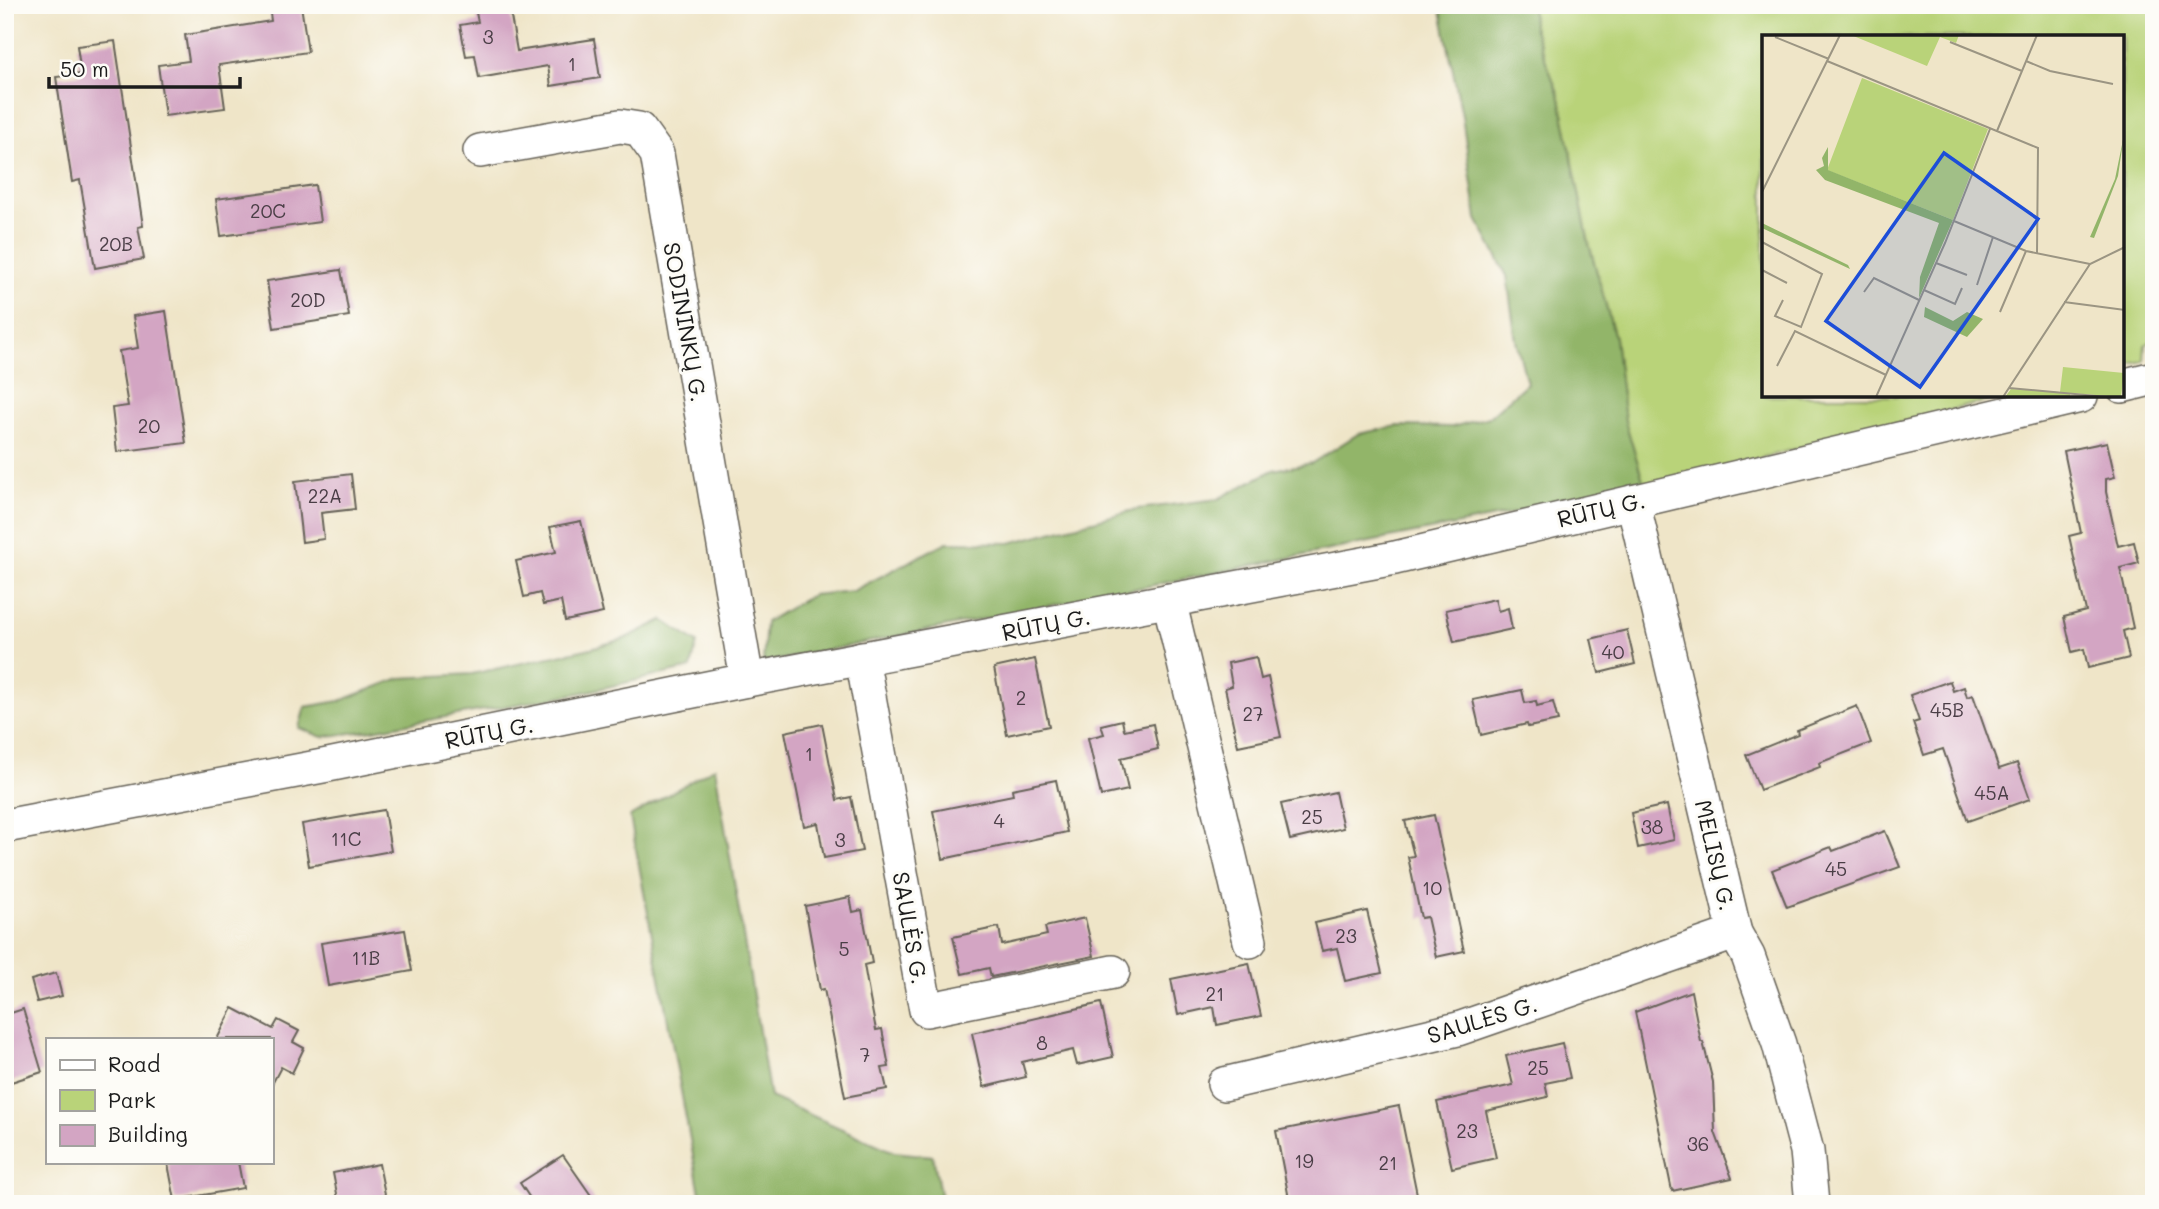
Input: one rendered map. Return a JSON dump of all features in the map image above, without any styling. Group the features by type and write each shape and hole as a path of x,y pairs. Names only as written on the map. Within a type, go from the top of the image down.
{"street":[{"name":"SODININKŲ G.","path":"480,151 620,126 639,129 657,154 747,680"},
{"path":"2124,386 2154,378"},
{"name":"RŪTŲ G.","path":"5,826 747,680 1395,558 2077,397"},
{"name":"MELISŲ G.","path":"1633,502 1735,933 1748,956 1779,1044 1807,1151 1812,1204"},
{"path":"1169,600 1250,942"},
{"name":"SAULĖS G.","path":"862,658 926,1010 1113,972"},
{"name":"SAULĖS G.","path":"1224,1084 1458,1030 1735,933"}],"green space":[{"path":"1440,5 1532,5 1533,27 1560,98 1589,244 1615,338 1625,421 1645,487 763,663 766,622 812,595 853,591 947,542 1010,543 1138,509 1218,499 1273,470 1312,463 1358,434 1398,426 1452,427 1489,417 1527,383 1516,341 1507,276 1477,219 1462,116"},
{"path":"1532,5 2154,5 2154,340 2145,345 2144,361 2124,366 2124,35 1762,35 1762,397 2003,397 1645,487 1625,421 1615,338 1589,244 1560,98 1533,27"},
{"path":"663,620 697,643 691,668 585,692 373,730 322,737 299,728 305,707 340,701 400,678 472,674 587,649 624,639"},
{"path":"715,767 770,1097 894,1152 933,1156 942,1204 702,1204 630,817"}],"building":[{"path":"269,5 301,5 308,52 219,65 225,108 165,116 158,65 189,61 185,35 271,21"},
{"path":"509,5 517,51 594,39 600,78 551,86 548,66 479,78 475,55 466,56 460,25 478,22 475,8"},
{"path":"115,41 143,226 138,227 144,259 95,268 80,180 72,182 56,77 81,74 77,46"},
{"path":"315,185 320,222 221,236 216,199"},
{"path":"341,270 349,316 274,328 267,281"},
{"path":"166,311 186,443 117,452 112,408 128,406 119,351 138,348 133,316"},
{"path":"2107,442 2115,477 2106,479 2106,492 2118,546 2134,542 2139,563 2120,568 2133,628 2123,631 2129,658 2088,668 2084,649 2072,652 2064,617 2086,611 2069,536 2081,533 2064,451"},
{"path":"351,474 355,509 321,513 324,539 302,542 295,481"},
{"path":"581,521 603,613 565,621 561,601 543,605 540,593 524,597 516,561 556,552 550,527"},
{"path":"1495,599 1498,611 1508,608 1512,629 1454,642 1446,610"},
{"path":"1627,630 1635,664 1599,673 1591,639"},
{"path":"1256,657 1261,679 1268,677 1281,737 1238,746 1225,688 1232,686 1228,663"},
{"path":"1035,659 1049,726 1007,735 994,668"},
{"path":"1950,681 1953,691 1964,687 1967,697 1973,695 1999,769 2017,763 2030,799 1968,821 1943,749 1924,755 1913,723 1919,721 1910,695"},
{"path":"1522,690 1525,703 1536,701 1537,706 1553,702 1558,721 1528,727 1527,724 1481,735 1473,700"},
{"path":"1857,706 1871,743 1819,763 1820,767 1760,790 1746,755 1798,734 1797,730"},
{"path":"1122,720 1124,730 1153,724 1158,749 1121,758 1128,790 1101,796 1088,738 1104,734 1101,725"},
{"path":"822,724 837,800 851,797 862,851 824,858 818,823 804,826 785,732"},
{"path":"1056,780 1067,832 943,859 933,811 1013,795 1012,789"},
{"path":"1335,792 1343,828 1290,840 1281,804"},
{"path":"1667,805 1674,840 1638,848 1631,813"},
{"path":"384,810 391,851 309,866 302,824"},
{"path":"1434,815 1464,951 1436,957 1427,917 1421,918 1408,857 1414,856 1405,821"},
{"path":"1885,831 1900,867 1787,907 1772,870 1831,847 1833,851"},
{"path":"850,897 853,912 862,910 872,963 864,965 876,1030 882,1029 889,1067 882,1068 887,1089 845,1097 824,989 820,990 805,906"},
{"path":"1367,911 1382,973 1345,981 1337,948 1322,951 1315,923"},
{"path":"1085,918 1094,956 991,977 989,968 962,974 953,937 999,927 1002,945 1047,935 1045,927"},
{"path":"405,930 412,971 328,986 321,943"},
{"path":"1249,963 1261,1016 1217,1025 1214,1007 1178,1015 1171,979"},
{"path":"56,973 62,996 37,1002 31,980"},
{"path":"1691,991 1701,1042 1713,1082 1715,1132 1732,1178 1672,1191 1635,1012"},
{"path":"1101,1003 1113,1057 1077,1065 1073,1050 1022,1062 1026,1077 984,1087 972,1033"},
{"path":"233,1008 273,1029 278,1020 299,1031 293,1042 304,1048 292,1073 281,1067 273,1082 273,1038 218,1038"},
{"path":"23,1009 42,1072 5,1084 5,1015"},
{"path":"1562,1043 1570,1078 1545,1083 1548,1097 1486,1111 1496,1158 1452,1168 1437,1102 1513,1085 1506,1056"},
{"path":"1399,1106 1419,1204 1290,1204 1276,1131"},
{"path":"563,1155 597,1204 534,1204 520,1183"},
{"path":"168,1164 238,1164 243,1188 175,1200"},
{"path":"379,1164 387,1204 339,1204 333,1173"}]}
